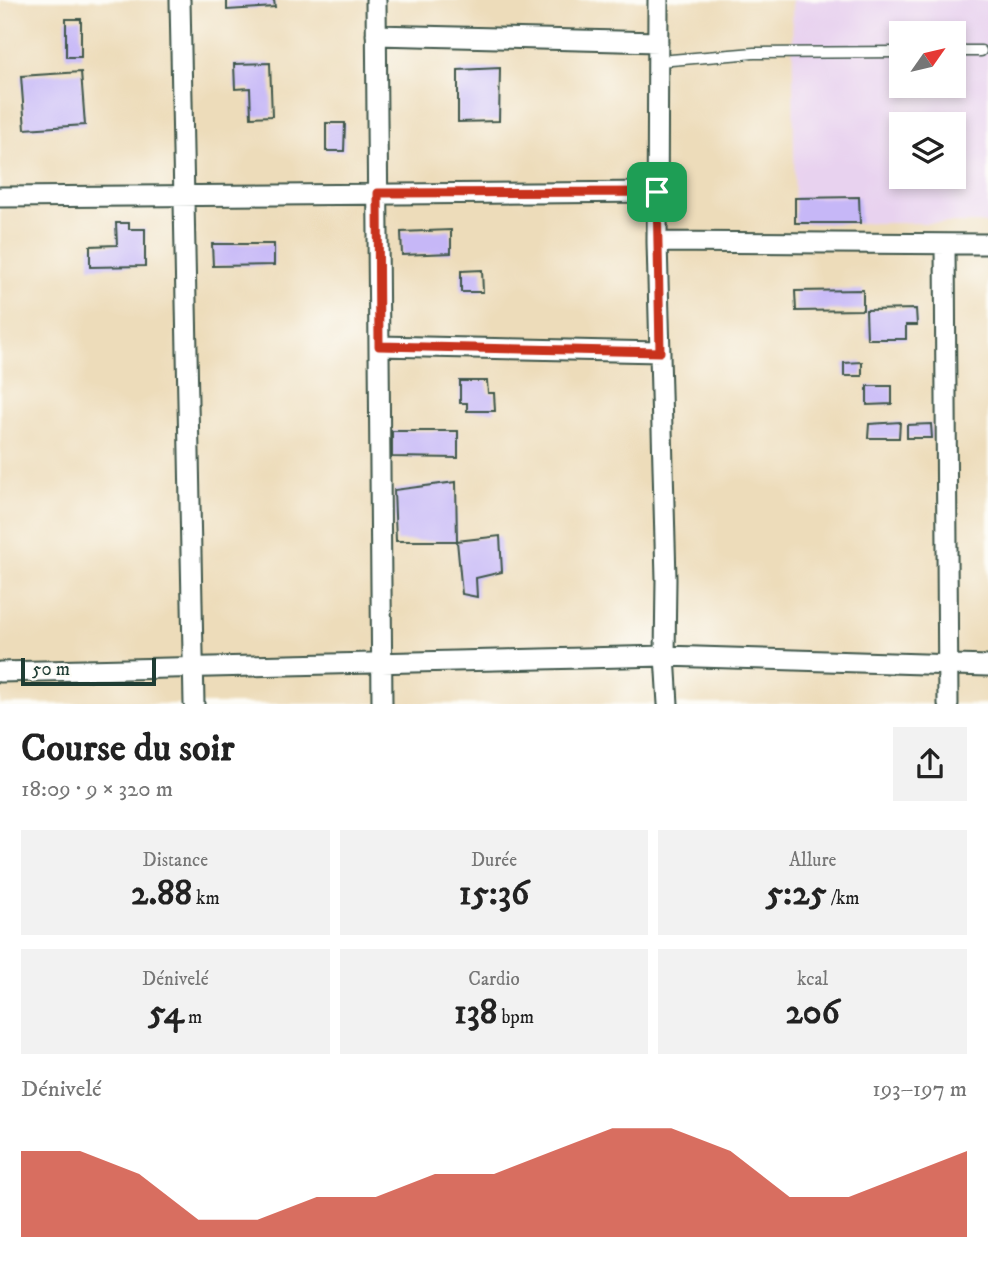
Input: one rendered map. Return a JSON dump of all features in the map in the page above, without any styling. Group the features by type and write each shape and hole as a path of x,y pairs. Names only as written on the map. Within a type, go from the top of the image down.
{"street":[{"path":"180,0 194,704"},
{"path":"376,0 383,704"},
{"path":"658,0 657,242 668,704"},
{"path":"376,35 658,52"},
{"path":"0,197 657,192"},
{"path":"657,242 988,244"},
{"path":"946,244 948,704"},
{"path":"379,346 660,352"},
{"path":"0,672 665,656 947,667 988,666"}],"lane":[{"path":"966,51 981,51"},
{"path":"658,52 889,52"}],"shaded area":[{"path":"792,0 988,0 988,223 795,223"}],"building":[{"path":"227,0 274,0 275,7 227,10"},
{"path":"66,19 81,19 81,57 66,57"},
{"path":"270,63 272,116 251,117 250,88 235,89 234,64"},
{"path":"500,68 499,121 458,122 458,70"},
{"path":"81,72 85,125 25,129 21,76"},
{"path":"326,123 345,123 344,151 326,151"},
{"path":"859,197 860,223 795,223 795,198"},
{"path":"116,223 129,223 129,229 145,229 145,266 90,267 90,246 117,245"},
{"path":"451,230 451,253 402,255 401,232"},
{"path":"212,244 274,244 274,265 213,266"},
{"path":"482,270 483,292 461,292 461,271"},
{"path":"863,290 863,310 796,311 795,291"},
{"path":"916,309 917,325 906,325 906,339 867,339 866,310"},
{"path":"862,362 862,376 844,376 844,363"},
{"path":"460,381 487,381 488,393 494,393 495,411 467,411 467,403 460,403"},
{"path":"867,386 892,386 892,404 867,405"},
{"path":"900,422 899,438 868,438 869,424"},
{"path":"931,424 932,438 907,438 907,425"},
{"path":"392,431 458,431 458,458 392,457"},
{"path":"456,482 457,541 396,541 394,490"},
{"path":"500,536 502,572 476,578 477,597 462,594 457,541"}],"route":[{"path":"657,192 660,352 379,346 378,193 657,192"}]}
